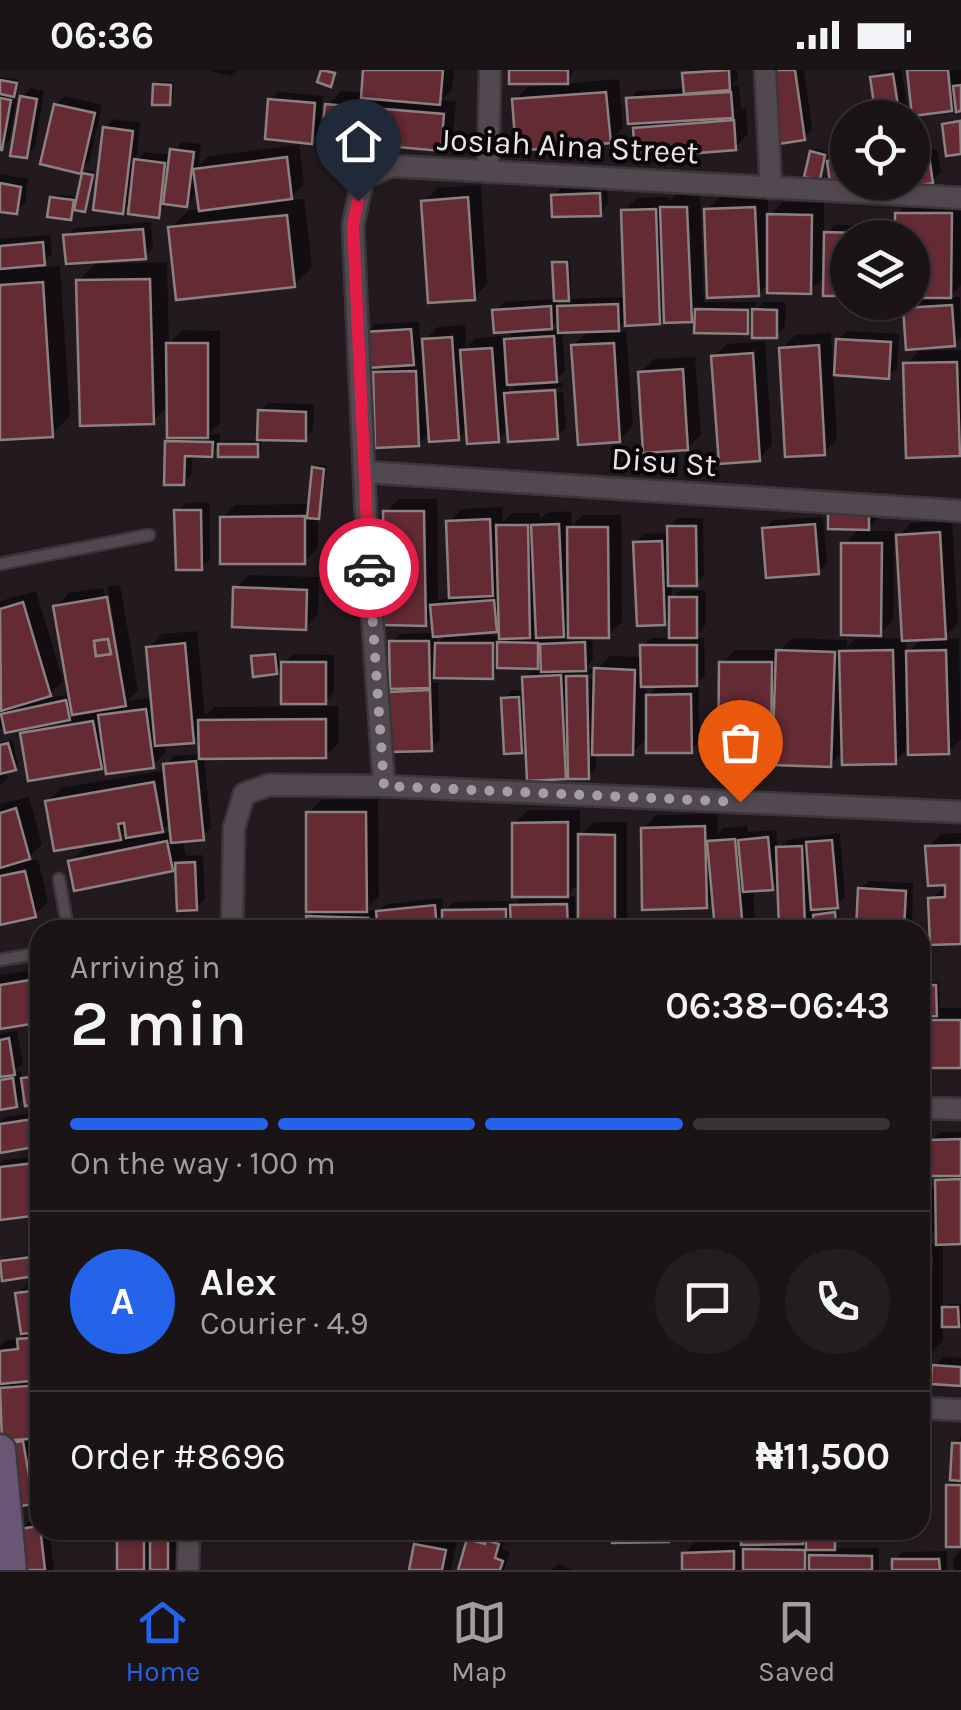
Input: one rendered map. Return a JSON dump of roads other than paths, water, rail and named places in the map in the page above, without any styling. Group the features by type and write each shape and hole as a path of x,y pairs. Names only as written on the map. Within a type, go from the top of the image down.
{"street":[{"path":"488,172 490,70"},
{"path":"764,70 771,188"},
{"name":"Josiah Aina Street","path":"384,786 353,225 363,178 392,166 961,198"},
{"name":"Disu St","path":"364,472 961,512"},
{"path":"232,920 234,828 244,794 269,786 384,786 961,812"},
{"path":"930,1108 961,1109"},
{"path":"930,1408 961,1410"},
{"path":"0,1450 6,1553"},
{"path":"188,1540 188,1570"}],"lane":[{"path":"0,564 149,534"},
{"path":"59,880 66,920"},
{"path":"0,960 30,955"}]}
